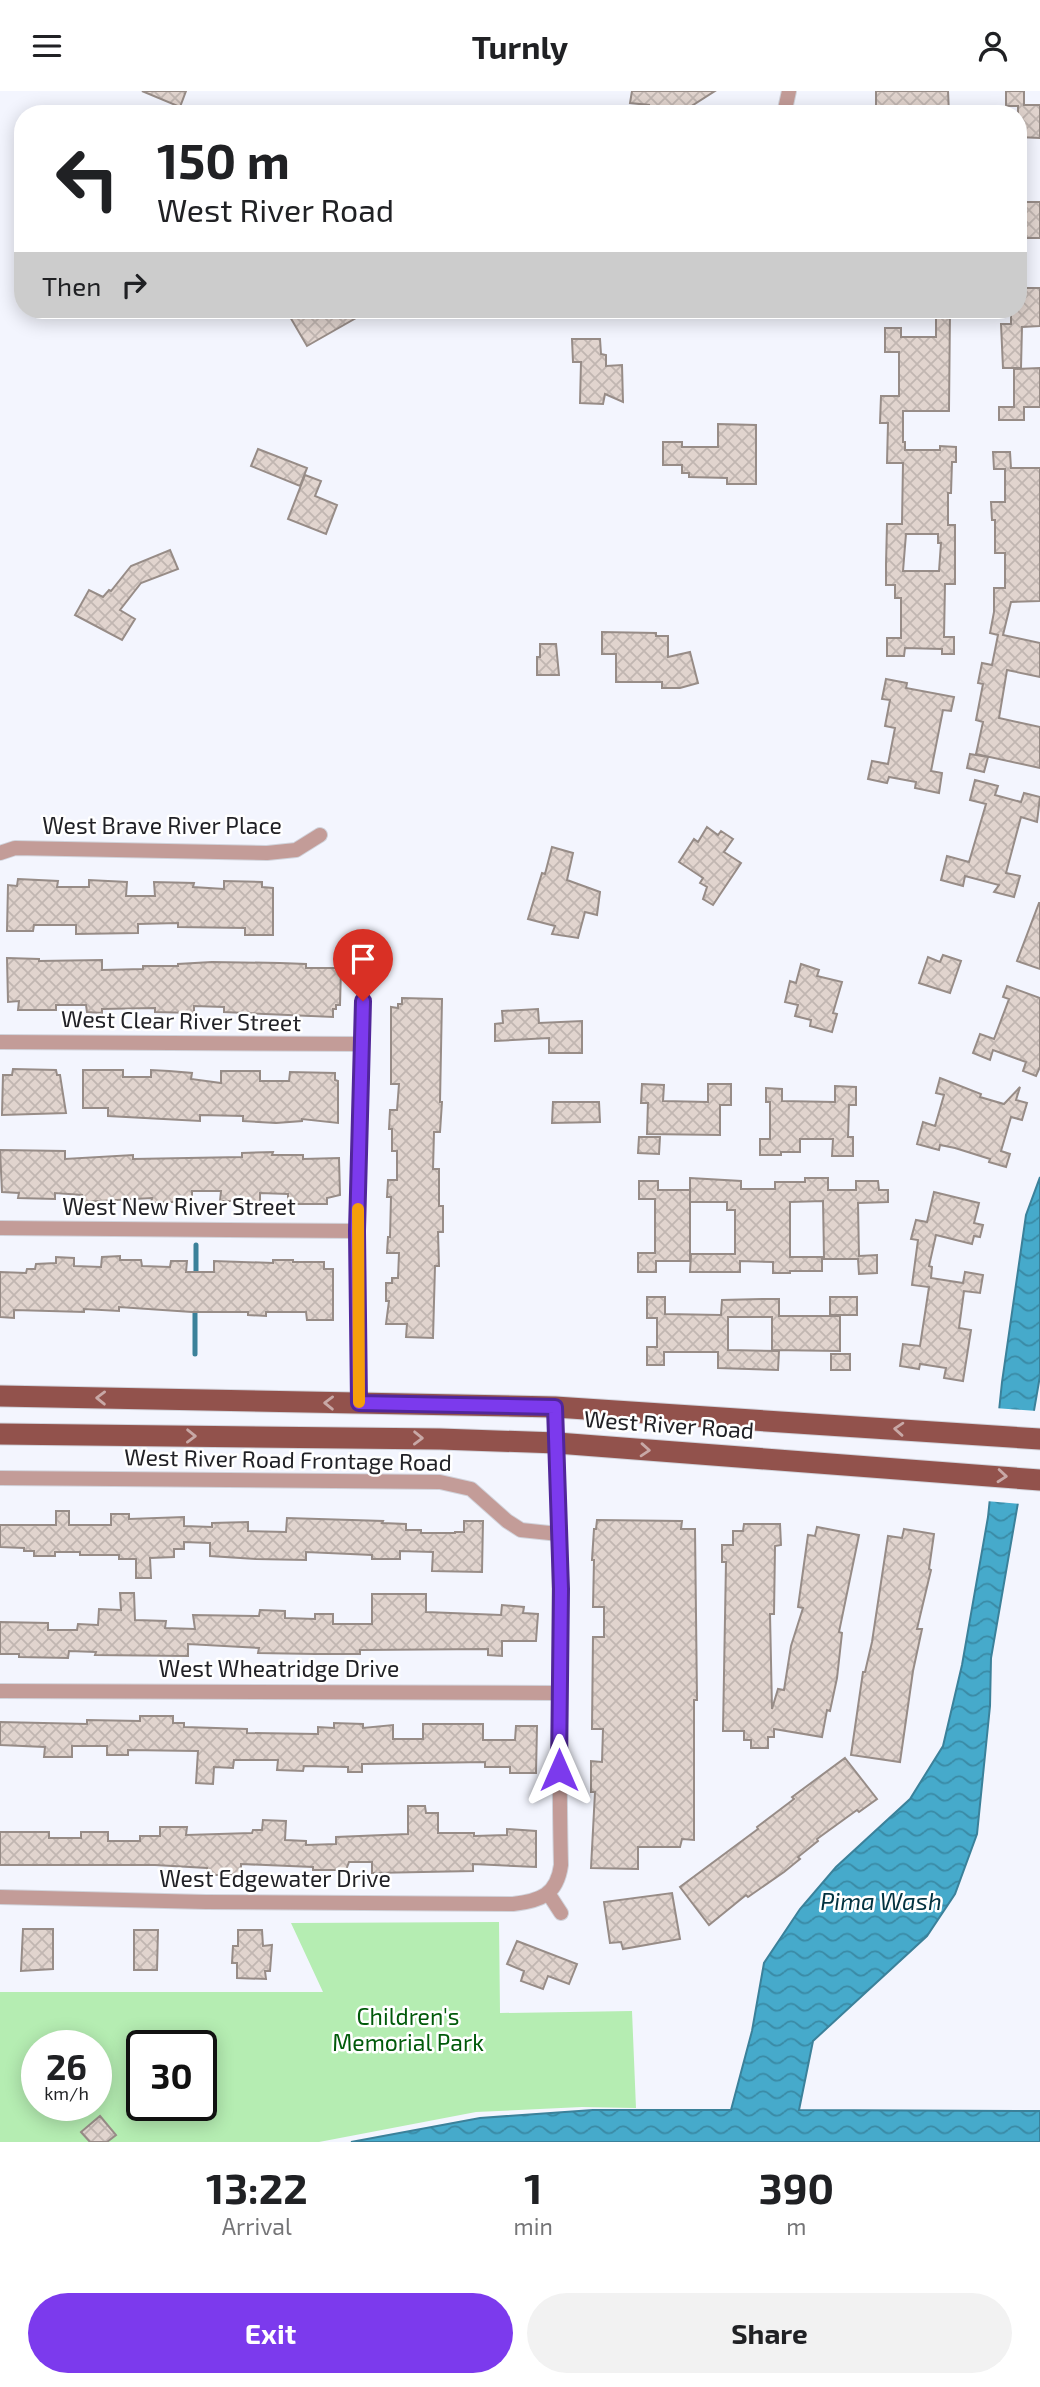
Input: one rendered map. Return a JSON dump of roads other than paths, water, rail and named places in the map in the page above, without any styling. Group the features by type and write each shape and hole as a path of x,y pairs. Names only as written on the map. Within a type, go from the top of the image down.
{"main road":[{"name":"West River Road","path":"0,1397 555,1407 1040,1439"},
{"name":"West River Road","path":"0,1434 440,1439 557,1444 1040,1480"}],"street":[{"name":"West Brave River Place","path":"0,853 15,848 267,853 296,850 320,835"},
{"path":"359,1403 357,1231 363,1001"},
{"name":"West Clear River Street","path":"0,1042 361,1044"},
{"name":"West New River Street","path":"0,1228 357,1231"},
{"path":"555,1407 559,1534 561,1865 559,1879 548,1893 561,1913"},
{"name":"West River Road Frontage Road","path":"0,1478 440,1482 471,1489 521,1530 559,1534"},
{"name":"West Wheatridge Drive","path":"0,1691 558,1693"},
{"name":"West Edgewater Drive","path":"0,1897 206,1902 513,1904 533,1901 548,1893"}],"water":[{"name":"Pima Wash","path":"1040,1177 1040,1376 991,1658 990,1706 977,1834 955,1894 927,1936 813,2041 799,2110 1040,2111 1040,2142 351,2142 480,2118 593,2110 731,2110 752,2031 764,1963 800,1909 836,1867 910,1799 943,1746 962,1665 988,1517 1002,1382 1026,1215"}],"waterway":[{"path":"196,1245 196,1277"},
{"path":"195,1307 195,1354"}],"park label":[{"name":"Children's Memorial Park","path":"408,2030"}]}
